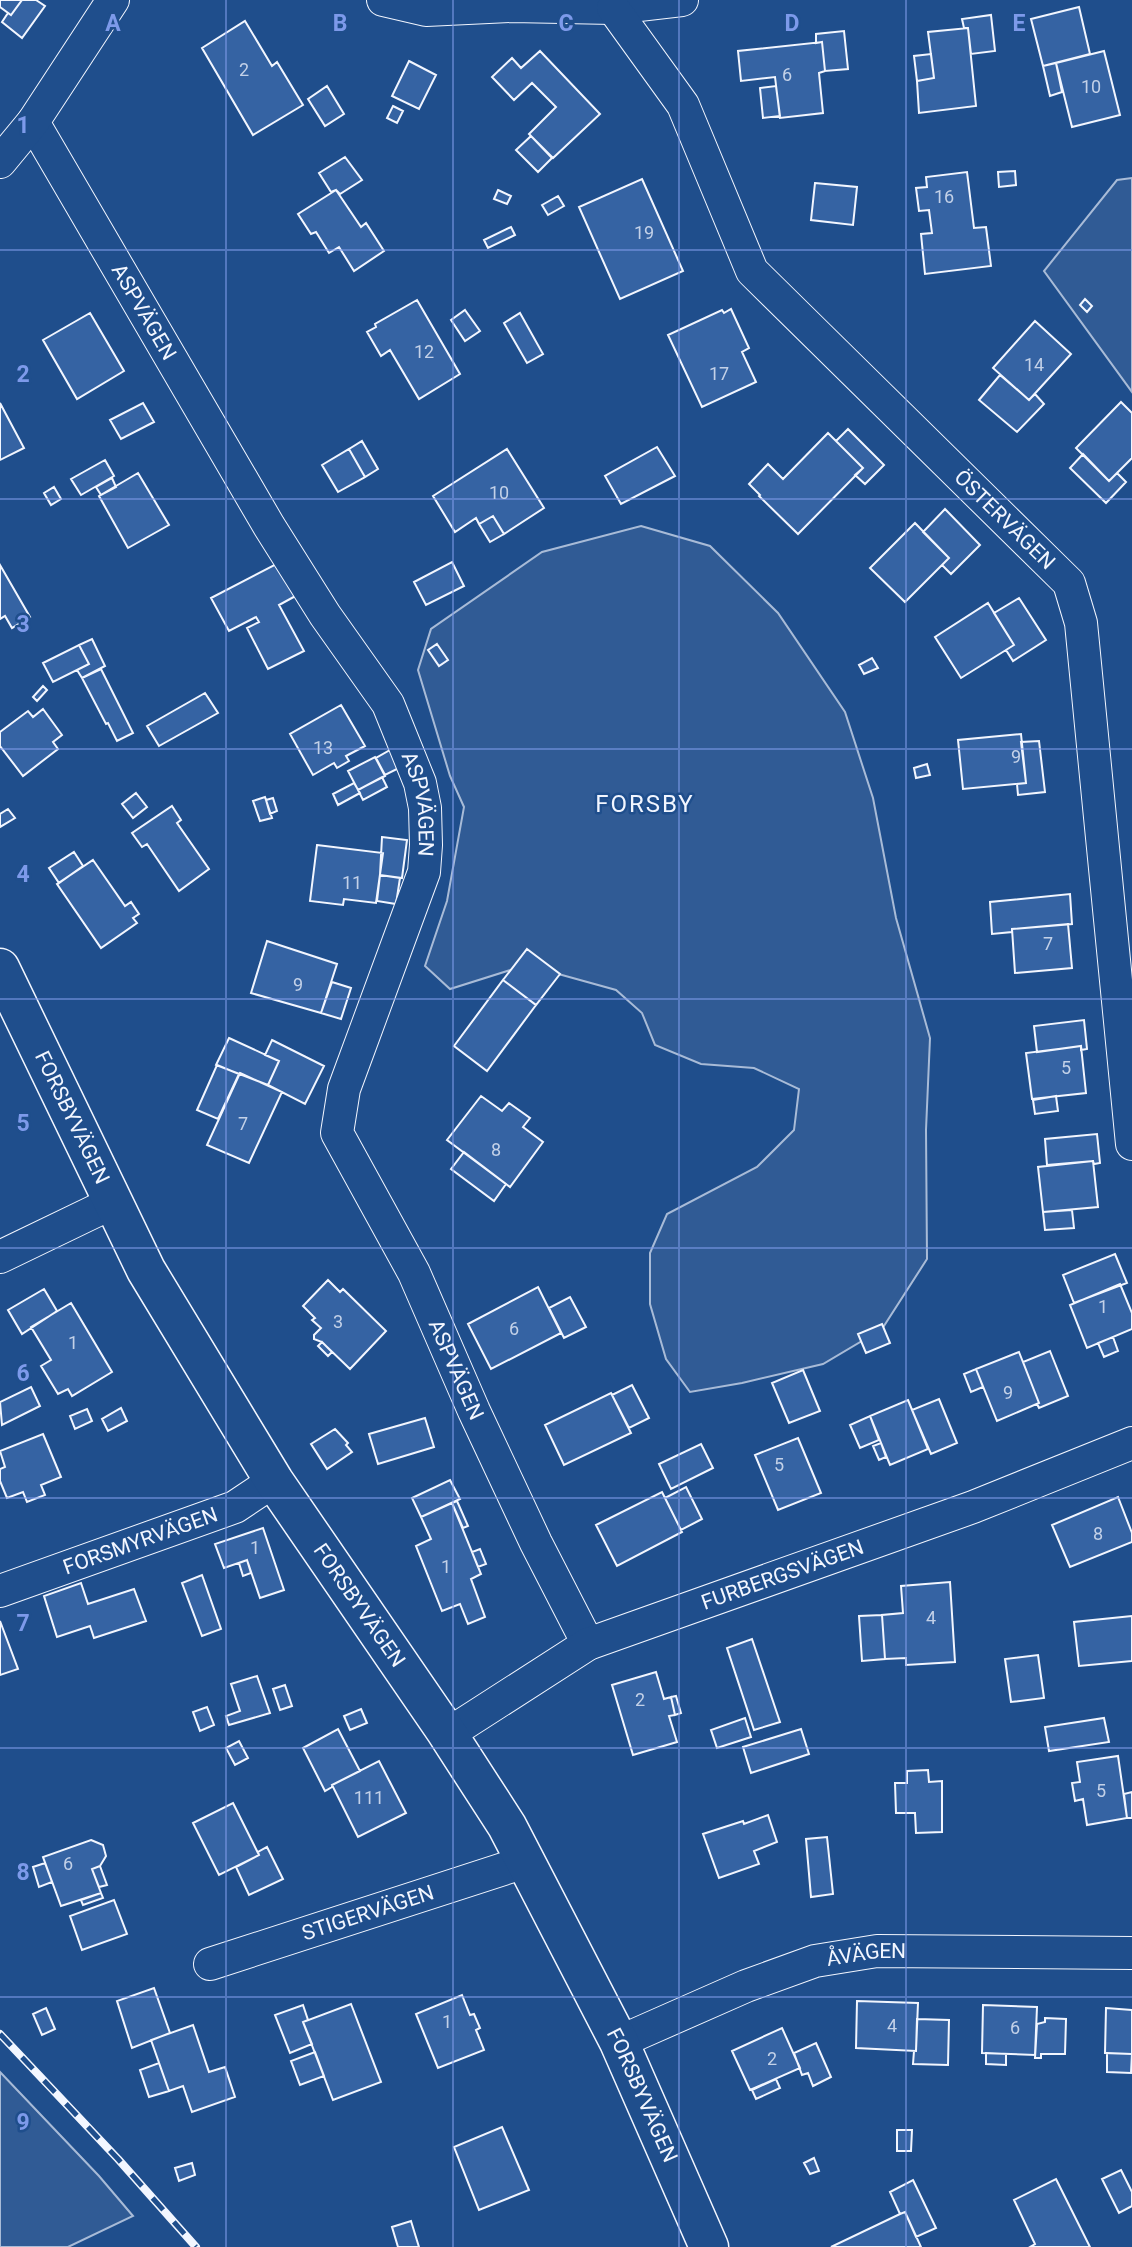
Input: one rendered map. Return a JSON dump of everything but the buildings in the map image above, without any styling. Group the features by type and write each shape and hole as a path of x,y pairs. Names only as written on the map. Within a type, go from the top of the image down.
{"street":[{"path":"0,162 33,122 113,0"},
{"path":"383,0 426,10 512,6 613,8 682,0"},
{"name":"ÖSTERVÄGEN","path":"613,8 682,106 752,271 1069,583 1081,623 1132,1144"},
{"name":"ASPVÄGEN","path":"33,122 269,526 325,615 388,704 420,783 425,808 424,872 344,1089 337,1133 414,1273 474,1411 536,1543 588,1644"},
{"name":"FORSBYVÄGEN","path":"0,968 10,1016 114,1202 146,1270 274,1481 445,1730 507,1826 619,2042 709,2247"},
{"path":"0,1257 114,1202"},
{"name":"FURBERGSVÄGEN","path":"445,1730 462,1724 588,1644 973,1507 1132,1443"},
{"name":"FORSMYRVÄGEN","path":"0,1591 234,1507 274,1481"},
{"name":"STIGERVÄGEN","path":"210,1964 525,1862"},
{"name":"ÅVÄGEN","path":"619,2042 746,1986 815,1961 877,1951 1132,1953"}],"shaded area":[{"path":"1132,178 1132,392 1044,271 1117,180"},
{"path":"641,526 710,546 778,613 845,712 873,798 896,918 930,1038 926,1130 927,1259 882,1329 823,1364 690,1392 666,1359 650,1304 650,1253 667,1214 757,1167 794,1130 799,1089 754,1068 701,1064 655,1045 642,1013 616,990 520,967 450,989 425,966 447,901 464,807 450,776 418,670 431,629 542,552"},
{"path":"0,2072 99,2176 133,2216 68,2247 0,2247"}],"railway":[{"path":"0,2034 118,2159 196,2247"}],"district":[{"name":"FORSBY","path":"645,804"}]}
